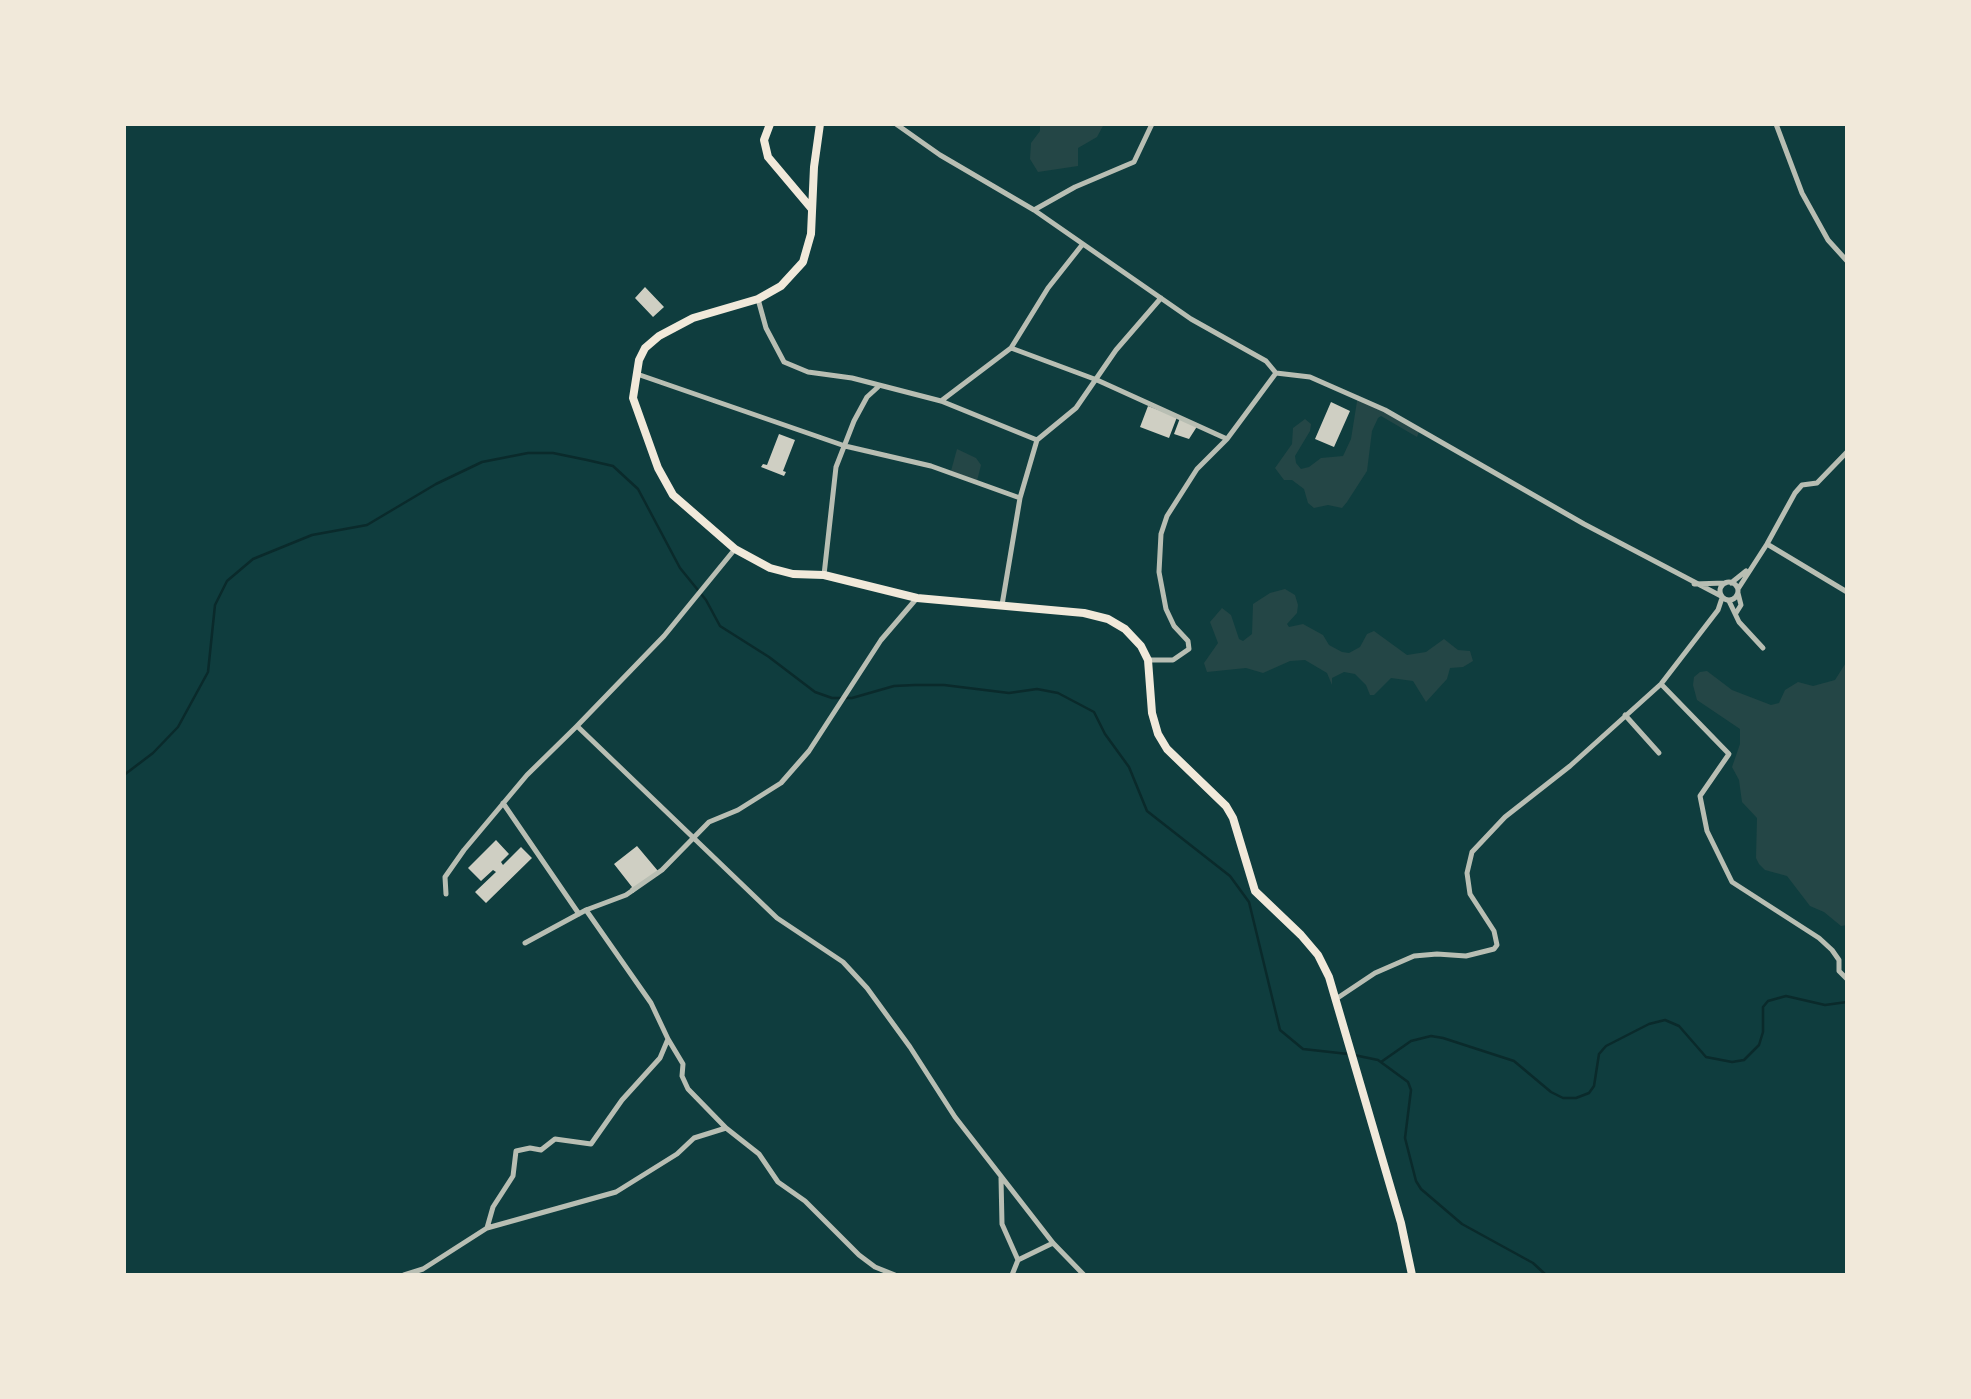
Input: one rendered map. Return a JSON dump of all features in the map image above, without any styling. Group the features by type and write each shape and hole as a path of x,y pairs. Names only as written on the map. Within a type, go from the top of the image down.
{"main road":[{"path":"770,124 764,140 768,157 811,208"},
{"path":"820,124 809,248 803,262 781,286 758,299 693,318 659,336 645,348 635,374 633,398 646,441 673,495 735,549 770,568 793,574 824,575 916,598 1084,613 1108,619 1125,629 1141,646 1148,660 1152,713 1158,734 1167,749 1226,806 1233,818 1255,891 1318,955 1336,999 1351,1048 1401,1223 1412,1275"}],"street":[{"path":"896,124 940,155 1034,210 1082,246 1219,336 1266,361 1276,373 1310,377 1385,410 1694,584 1729,601 1739,622 1763,648"},
{"path":"1034,210 1075,187 1134,162 1152,124"},
{"path":"1776,124 1802,193 1828,240 1847,261"},
{"path":"941,401 1011,348 1048,288 1082,246"},
{"path":"1002,605 1020,498 1037,440 1076,408 1116,350 1161,298"},
{"path":"758,299 766,328 784,362 808,372 852,378 877,387 899,389 941,401 1037,440"},
{"path":"1011,348 1097,380 1227,439"},
{"path":"1148,660 1173,660 1189,649 1188,641 1170,619 1164,600 1158,559 1161,534 1167,516 1197,469 1227,439 1276,373"},
{"path":"635,374 845,446 931,466 1020,498"},
{"path":"824,575 836,467 867,397 877,387"},
{"path":"1729,601 1768,544 1795,493 1802,485 1816,483 1847,452"},
{"path":"1768,544 1847,592"},
{"path":"446,894 445,877 503,803 527,775 622,681 692,604 735,549"},
{"path":"1336,999 1376,972 1414,956 1437,954 1466,957 1494,950 1497,945 1494,931 1469,894 1467,873 1472,852 1480,840 1570,766 1661,684 1718,610 1720,587 1751,566"},
{"path":"1694,584 1728,583 1738,591 1741,605 1736,613"},
{"path":"525,943 586,910 626,895 662,870 709,822 738,810 781,783 809,751 881,640 916,598"},
{"path":"1661,684 1729,754 1700,796 1707,831 1731,882 1819,938 1839,960 1839,971 1847,979"},
{"path":"1625,715 1660,753"},
{"path":"577,726 777,918 832,953 867,988 1000,1176 1053,1243 1084,1275"},
{"path":"503,803 579,914"},
{"path":"586,910 651,1003 683,1064 682,1076 688,1089 726,1128 759,1154 778,1182 804,1201 846,1244 875,1267 895,1275"},
{"path":"486,1228 498,1197 513,1176 516,1151 530,1148 541,1150 555,1139 592,1143 617,1108 660,1058 668,1039"},
{"path":"404,1275 423,1269 486,1228 616,1192 677,1154 694,1138 726,1128"},
{"path":"1000,1176 1002,1224 1018,1260"},
{"path":"1012,1275 1018,1260 1053,1243"}],"shaded area":[{"path":"1040,124 1104,124 1097,137 1078,148 1078,166 1038,172 1030,159 1031,143 1040,131"},
{"path":"1358,395 1420,429 1417,437 1381,416 1378,418 1372,431 1367,471 1347,502 1342,508 1328,505 1314,508 1308,503 1304,489 1292,480 1284,480 1275,468 1292,444 1293,428 1305,419 1311,424 1310,431 1295,456 1301,469 1309,467 1321,458 1343,456 1351,439"},
{"path":"957,449 976,458 981,465 977,481 951,471"},
{"path":"1285,589 1295,595 1298,605 1297,613 1287,624 1289,627 1303,624 1323,635 1329,645 1342,652 1349,653 1360,647 1367,634 1374,631 1407,655 1426,652 1444,639 1458,650 1470,651 1473,661 1463,667 1450,668 1447,679 1426,702 1413,681 1391,678 1374,695 1370,695 1366,685 1355,674 1344,672 1332,678 1332,685 1327,673 1305,660 1290,661 1263,673 1246,668 1207,672 1204,663 1218,643 1210,622 1222,608 1231,615 1239,639 1243,641 1252,634 1253,604 1270,593"},
{"path":"1847,661 1847,925 1841,926 1824,912 1810,906 1787,876 1765,870 1759,864 1756,858 1757,818 1742,802 1739,780 1732,767 1740,744 1740,729 1697,700 1693,685 1694,677 1707,671 1732,690 1771,705 1779,703 1785,690 1798,682 1813,686 1835,680"}],"building":[{"path":"645,287 664,307 653,317 635,298"},
{"path":"1331,402 1350,411 1334,447 1315,439"},
{"path":"1148,406 1177,417 1169,438 1140,427"},
{"path":"1180,418 1198,425 1189,439 1174,434"},
{"path":"779,434 795,440 783,471 786,472 784,476 761,467 763,464 767,465"},
{"path":"496,840 509,854 501,862 503,865 521,847 532,858 486,903 475,892 496,872 493,870 481,881 468,868"},
{"path":"637,846 658,871 633,893 630,889 632,887 614,864"}],"waterway":[{"path":"124,775 153,753 178,727 208,672 215,605 227,581 253,559 312,535 367,525 436,484 482,462 528,453 553,453 587,460 613,466 638,489 680,568 706,600 720,626 769,657 815,692 832,698 852,698 894,686 944,685 1009,693 1037,689 1058,693 1094,712 1105,734 1129,767 1147,811 1230,876 1249,902 1280,1030 1303,1049 1348,1054"},
{"path":"1381,1062 1411,1041 1431,1036 1443,1038 1514,1061 1551,1092 1563,1098 1576,1098 1589,1093 1594,1086 1599,1054 1606,1046 1649,1024 1665,1020 1679,1026 1706,1057 1732,1062 1744,1060 1759,1045 1763,1032 1763,1007 1768,1001 1786,996 1825,1005 1847,1002"},
{"path":"1354,1055 1378,1060 1408,1082 1411,1090 1405,1138 1416,1181 1421,1189 1462,1224 1533,1263 1546,1275"}]}
